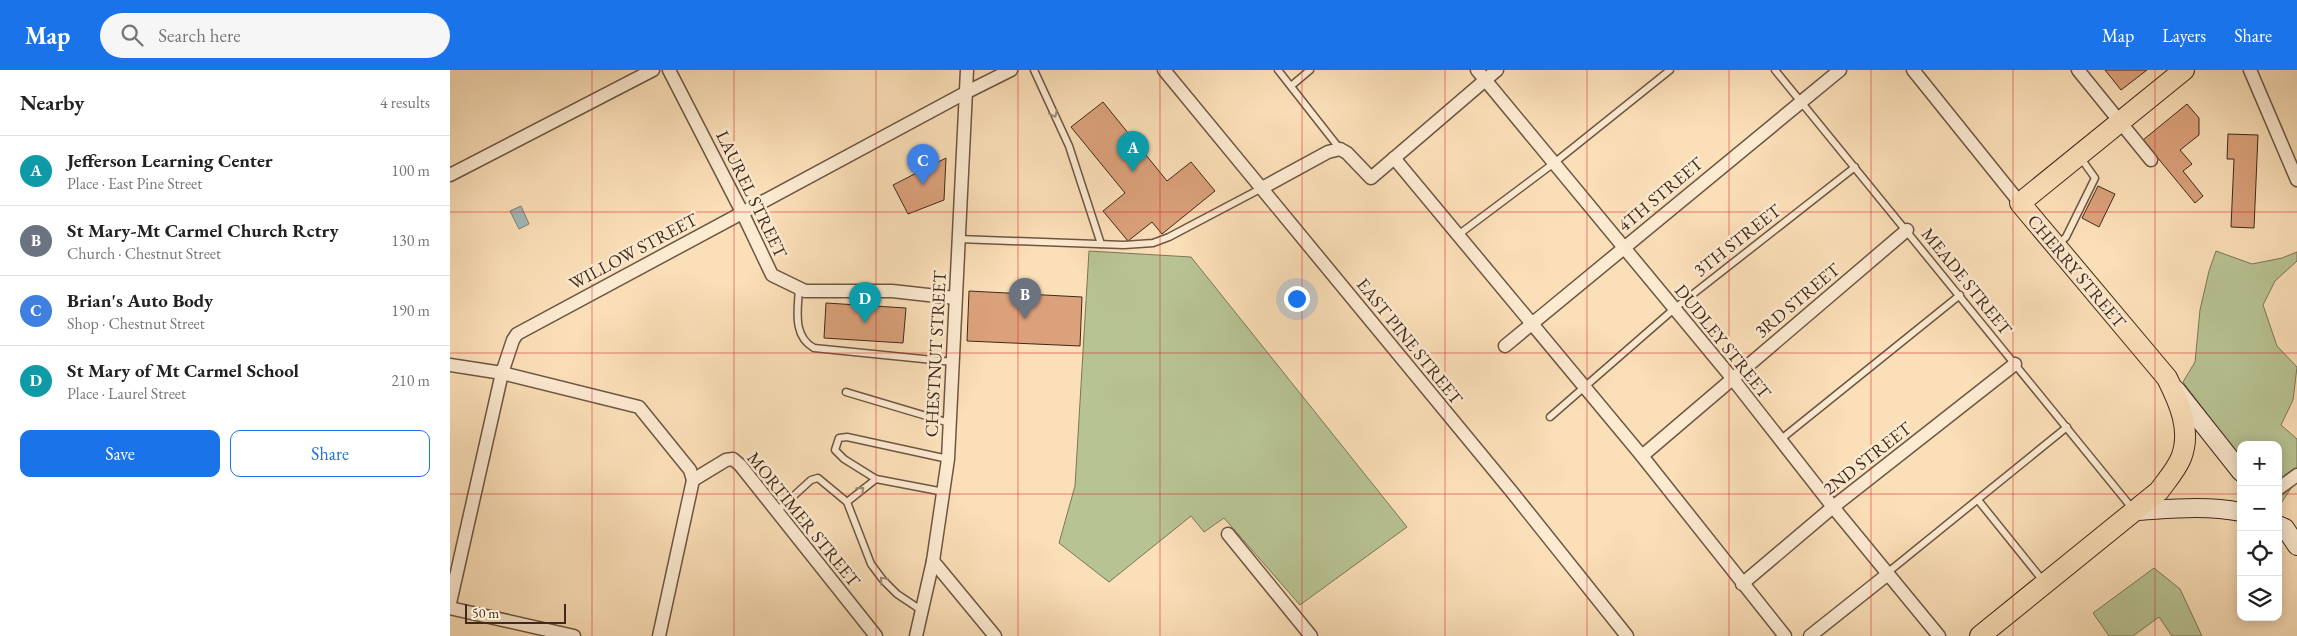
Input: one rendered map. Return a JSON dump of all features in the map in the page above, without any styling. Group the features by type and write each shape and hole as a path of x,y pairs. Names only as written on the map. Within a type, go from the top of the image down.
{"main road":[{"path":"2020,203 2184,70"},
{"name":"CHERRY STREET","path":"2020,203 2167,378 2237,467"},
{"path":"1980,636 2159,491 2172,475 2182,456 2185,437 2183,418 2167,378"},
{"path":"2135,511 2198,507 2237,511"},
{"path":"2282,527 2297,546"}],"street":[{"path":"454,170 653,70"},
{"name":"LAUREL STREET","path":"669,70 772,275 805,291 892,291 955,298"},
{"name":"CHESTNUT STREET","path":"916,636 933,561 948,459 967,70"},
{"name":"WILLOW STREET","path":"450,603 502,373 512,340 517,334 965,92 1011,70"},
{"name":"EAST PINE STREET","path":"1164,70 1512,492 1627,636"},
{"path":"1262,188 1328,152 1340,149 1347,152 1372,178 1481,75 1497,70"},
{"name":"4TH STREET","path":"1505,346 1800,101 1840,70"},
{"name":"CHERRY STREET","path":"1913,70 2020,203"},
{"path":"2078,70 2151,160"},
{"path":"2250,70 2297,180"},
{"name":"DUDLEY STREET","path":"1481,75 1732,378 1833,507 1938,636"},
{"path":"1394,158 1642,456 1785,636"},
{"name":"3RD STREET","path":"1642,456 1907,230"},
{"name":"2ND STREET","path":"1742,584 1833,507 2015,364"},
{"path":"450,365 502,373 639,407 690,470 693,480 660,636"},
{"name":"MORTIMER STREET","path":"693,480 726,460 733,459 740,465 876,636"},
{"path":"2282,486 2297,475"},
{"path":"1228,534 1311,636"},
{"path":"933,561 995,636"},
{"path":"1810,636 1887,574"},
{"path":"450,608 574,636"}],"lane":[{"path":"1034,70 1069,146 1101,244"},
{"path":"1278,70 1340,149"},
{"path":"1290,86 1310,70"},
{"path":"1458,235 1554,164 1670,70"},
{"name":"MEADE STREET","path":"1775,70 2135,511"},
{"path":"2056,246 2066,237 2095,178 2079,156"},
{"name":"3TH STREET","path":"1550,417 1583,386 1674,309 1855,167"},
{"path":"958,239 1124,245 1161,240 1262,188"},
{"path":"799,288 800,335 806,344 814,348 953,362"},
{"path":"1780,440 1960,295"},
{"path":"846,392 950,424"},
{"path":"1887,574 2067,427"},
{"path":"944,492 876,479 838,455 835,450 839,438 847,437 948,459"},
{"path":"777,511 811,480 818,478 847,502 871,564 897,594 921,610"},
{"path":"847,502 876,479"},
{"path":"1978,500 2044,583"}],"green space":[{"path":"1089,251 1191,257 1407,527 1300,605 1224,518 1204,532 1191,516 1109,582 1059,543 1075,486"},
{"path":"2216,251 2252,264 2282,258 2297,252 2297,261 2275,281 2263,305 2277,346 2297,367 2293,400 2281,425 2297,439 2297,479 2282,502 2282,441 2237,441 2237,454 2183,382 2195,362 2200,310 2209,271"},
{"path":"2154,568 2180,589 2202,636 2172,636 2159,617 2133,636 2109,636 2093,613"}],"water":[{"path":"521,206 529,224 519,229 510,211"}],"building":[{"path":"2105,70 2147,70 2121,90"},
{"path":"1103,102 1167,181 1191,162 1215,191 1162,234 1152,222 1128,241 1103,211 1125,193 1071,127"},
{"path":"2187,104 2199,118 2199,135 2180,150 2192,164 2183,171 2203,196 2195,203 2143,140"},
{"path":"2228,134 2258,135 2254,228 2231,227 2234,159 2227,159"},
{"path":"946,158 944,200 908,214 893,185"},
{"path":"2098,186 2115,194 2099,227 2082,218"},
{"path":"969,291 1082,297 1080,346 967,341"},
{"path":"826,303 906,308 903,343 824,338"}],"place":[{"name":"Jefferson Learning Center","path":"1133,172"},
{"name":"Brian's Auto Body","path":"923,185"},
{"name":"St Mary-Mt Carmel Church Rctry","path":"1025,319"},
{"name":"St Mary of Mt Carmel School","path":"865,323"}]}
